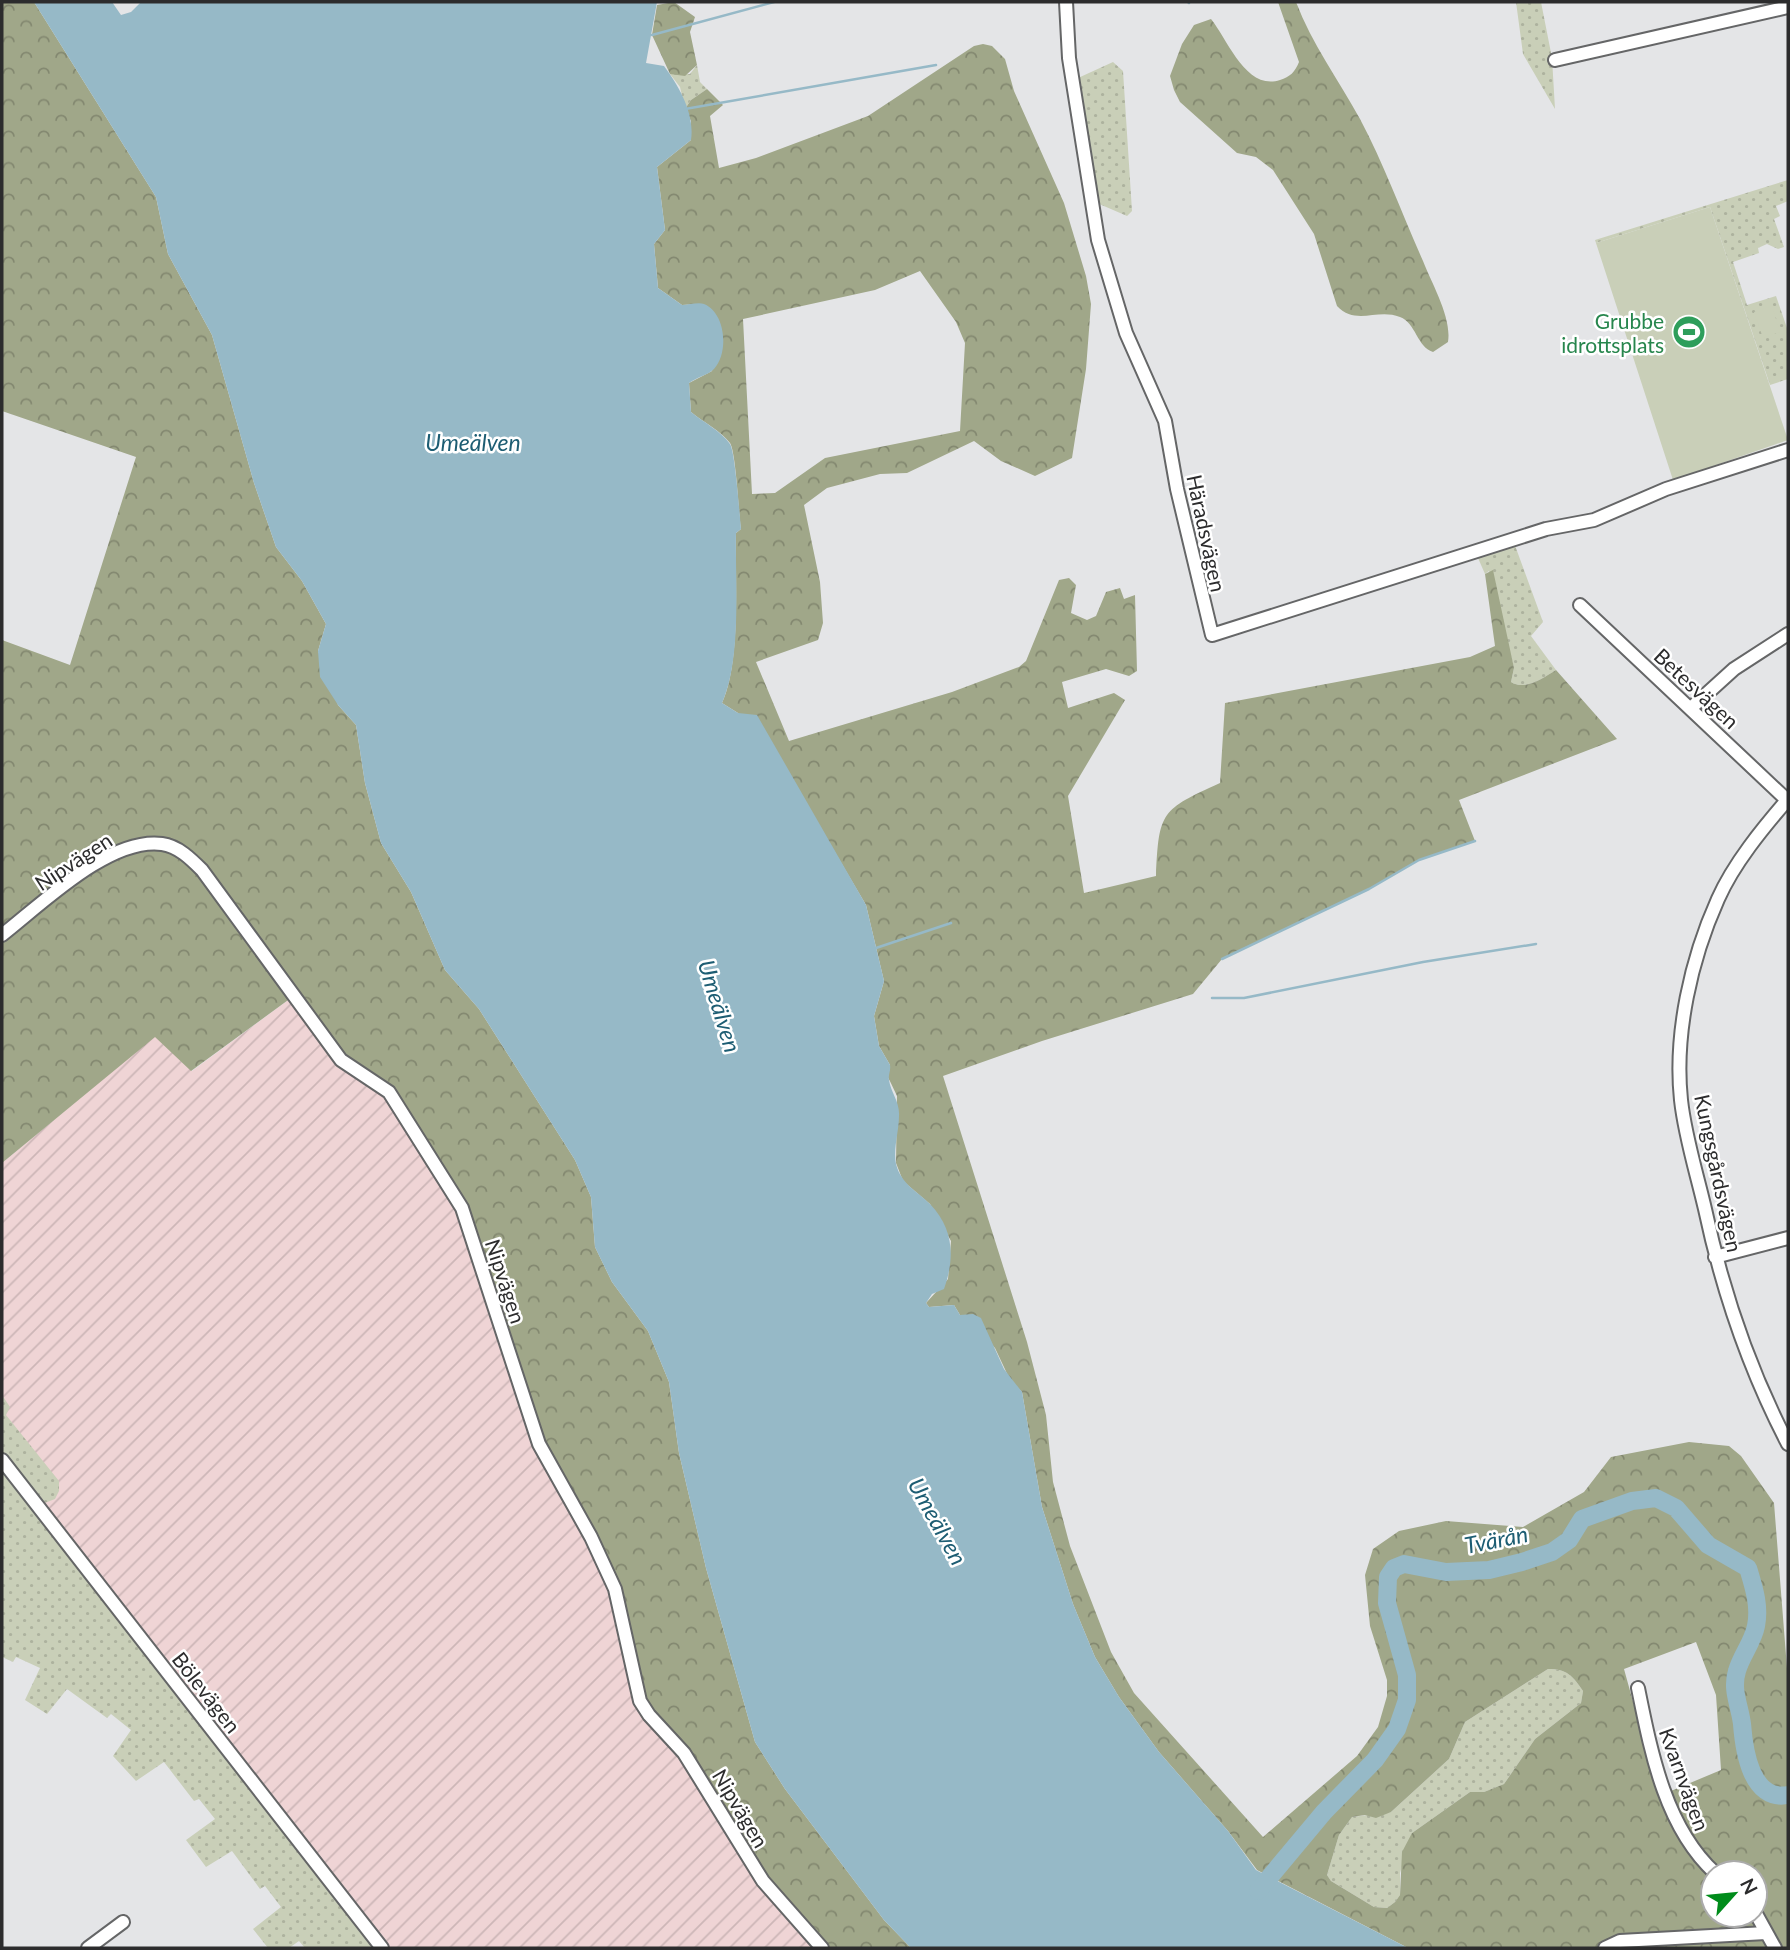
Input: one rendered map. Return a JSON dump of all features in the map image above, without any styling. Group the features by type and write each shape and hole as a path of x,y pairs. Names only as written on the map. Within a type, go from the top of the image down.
{"street":[{"name":"Häradsvägen","path":"1066,2 1069,58 1098,240 1126,333 1165,422 1177,489 1212,635 1546,529 1581,524 1643,501 1666,489 1788,450"},
{"path":"1555,60 1788,7"},
{"name":"Betesvägen","path":"1580,605 1788,799"},
{"path":"1691,708 1734,669 1788,634"},
{"name":"Kungsgårdsvägen","path":"1788,799 1718,898 1690,981 1681,1049 1681,1100 1715,1257 1741,1333 1788,1444"},
{"name":"Nipvägen","path":"2,935 73,879 116,852 141,844 164,844 183,852 202,870 341,1060 389,1092 462,1208 539,1444 591,1537 615,1589 640,1701 649,1715 684,1753 763,1881 822,1948"},
{"path":"1715,1257 1788,1238"},
{"name":"Bölevägen","path":"2,1460 382,1948"},
{"name":"Kvarnvägen","path":"1637,1688 1648,1738 1673,1814 1690,1847 1702,1859"},
{"path":"88,1948 123,1922"},
{"path":"1764,1929 1775,1948"},
{"path":"1605,1948 1620,1941 1766,1933"}],"shaded area":[{"path":"295,995 389,1092 462,1208 822,1948 382,1948 2,1460 2,1163 155,1036 192,1071"}],"green space":[{"path":"2,2 34,2 156,197 168,254 212,335 254,483 276,547 302,581 326,624 318,651 338,705 356,725 365,783 381,843 411,892 445,970 479,1009 575,1160 591,1197 595,1247 612,1282 648,1331 669,1382 679,1453 706,1568 755,1742 785,1789 884,1920 911,1948 822,1948 763,1881 712,1795 649,1715 615,1589 539,1444 462,1208 389,1092 341,1060 295,995 191,1071 155,1037 2,1163 2,640 70,665 136,457 2,411"},
{"path":"674,2 695,17 690,32 697,65 685,76 670,74 652,35 657,5"},
{"path":"1278,2 1296,2 1317,47 1360,119 1385,171 1447,322 1448,342 1433,352 1423,345 1410,324 1400,317 1383,314 1352,315 1337,306 1314,234 1273,170 1256,157 1237,153 1180,102 1174,90 1170,76 1182,44 1194,25 1211,19 1239,62 1257,78 1280,80 1292,74 1299,62"},
{"path":"1516,2 1541,2 1552,58 1555,109 1523,54"},
{"path":"974,46 992,46 1005,59 1014,91 1064,203 1086,276 1091,304 1086,369 1072,458 1035,476 1001,461 974,441 907,473 880,474 827,488 804,505 820,582 823,623 818,640 756,662 789,741 952,692 1019,667 1026,661 1059,580 1069,578 1076,585 1071,613 1087,620 1096,616 1106,592 1120,588 1124,599 1135,595 1137,671 1129,676 1106,669 1062,682 1068,708 1114,693 1125,700 1068,796 1084,893 1156,876 1159,838 1167,815 1186,800 1220,783 1225,703 1470,657 1495,646 1485,574 1493,570 1514,668 1511,682 1528,684 1556,670 1617,739 1459,800 1475,841 1419,860 1369,889 1222,959 1193,994 1042,1041 943,1076 1027,1342 1046,1415 1053,1482 1070,1546 1111,1652 1134,1693 1263,1837 1357,1756 1378,1727 1387,1696 1387,1680 1370,1626 1365,1575 1373,1549 1399,1531 1446,1521 1523,1527 1584,1492 1611,1457 1689,1442 1729,1446 1741,1456 1774,1503 1788,1681 1788,1948 1408,1948 1257,1870 1228,1831 1159,1752 1119,1697 1095,1657 1073,1604 1042,1507 1022,1392 1010,1380 995,1348 965,1316 960,1315 954,1305 929,1307 926,1303 948,1279 951,1241 930,1204 903,1181 896,1163 897,1096 888,1077 890,1065 879,1046 874,1016 884,981 866,905 833,849 738,713 722,703 728,686 735,644 736,533 741,529 736,471 730,443 691,412 689,383 712,371 721,327 703,305 682,305 658,288 654,244 665,230 657,167 691,140 691,121 685,109 691,100 707,89 723,105 710,116 719,168 756,158 868,116","holes":["920,271 956,322 965,343 960,431 825,458 775,493 752,494 743,319 875,290","1696,1642 1716,1695 1721,1770 1659,1796 1624,1669","1548,1669 1560,1670 1576,1681 1583,1691 1581,1703 1535,1739 1504,1784 1484,1792 1470,1792 1412,1833 1402,1852 1400,1895 1395,1902 1387,1908 1374,1907 1331,1881 1327,1875 1339,1835 1352,1817 1365,1815 1376,1818 1391,1812 1449,1759 1465,1722"]},
{"path":"1113,62 1123,71 1132,211 1127,216 1097,203 1078,78"},
{"path":"697,65 700,82 707,89 691,100 685,109 680,87 670,74 690,74"},
{"path":"1788,180 1788,201 1776,206 1780,216 1774,219 1784,247 1778,249 1767,244 1758,248 1759,253 1733,262 1747,305 1776,296 1788,331 1788,379 1770,385 1710,207 1596,243 1595,240"},
{"name":"Grubbe idrottsplats","path":"1710,207 1788,440 1673,480 1596,243"},
{"path":"1772,306 1780,332 1763,338 1754,312"},
{"path":"1513,540 1543,622 1531,636 1556,670 1522,685 1511,682 1514,668 1489,571 1485,574 1478,558 1469,555"},
{"path":"2,1395 10,1407 6,1415 59,1481 59,1491 55,1499 42,1504 2,1451"},
{"path":"2,1460 382,1948 305,1948 299,1941 289,1948 268,1948 253,1929 281,1907 265,1886 260,1889 232,1851 206,1867 186,1840 215,1819 199,1799 194,1801 164,1762 136,1781 113,1756 131,1730 111,1714 107,1718 67,1689 47,1714 25,1700 40,1668 16,1657 13,1662 2,1657"},
{"path":"1548,1669 1560,1670 1573,1677 1583,1691 1581,1703 1535,1739 1504,1784 1484,1792 1470,1792 1412,1833 1400,1873 1400,1895 1395,1902 1387,1908 1374,1907 1331,1881 1327,1875 1339,1835 1352,1817 1391,1812 1449,1759 1465,1722"}],"water":[{"name":"Umeälven","path":"34,2 112,2 121,15 131,12 141,2 657,2 646,63 664,66 670,74 685,101 692,130 691,140 657,167 665,230 654,244 658,288 682,305 704,304 717,316 723,334 719,362 712,371 689,383 691,412 726,439 734,459 741,529 736,533 735,643 722,703 738,713 757,715 866,905 884,981 874,1016 879,1046 890,1065 889,1080 899,1111 896,1164 906,1182 938,1214 944,1223 950,1244 950,1266 944,1289 932,1294 926,1303 929,1307 954,1305 960,1315 973,1314 981,1318 1004,1369 1022,1392 1042,1507 1073,1604 1095,1657 1119,1697 1159,1752 1228,1831 1256,1870 1408,1948 911,1948 884,1920 785,1789 755,1742 706,1568 679,1453 669,1382 648,1331 612,1282 595,1247 591,1197 575,1160 479,1009 445,970 411,892 381,843 365,783 356,725 338,705 320,677 318,651 326,624 302,581 276,547 254,483 212,335 168,254 156,197"}],"waterway":[{"path":"652,35 774,2"},
{"path":"685,109 936,65"},
{"path":"1222,959 1369,889 1419,860 1475,841"},
{"path":"876,948 951,923"},
{"path":"1212,998 1244,998 1423,962 1536,944"},
{"name":"Tvärån","path":"1258,1891 1324,1812 1375,1760 1397,1729 1407,1700 1407,1675 1387,1603 1388,1577 1394,1568 1404,1564 1446,1572 1489,1570 1522,1562 1552,1552 1569,1540 1582,1519 1632,1501 1656,1498 1676,1508 1708,1545 1748,1568 1756,1597 1757,1619 1735,1678 1736,1698 1752,1772 1765,1791 1775,1795 1788,1795"}],"place":[{"name":"Grubbe idrottsplats","path":"1689,332"}]}
